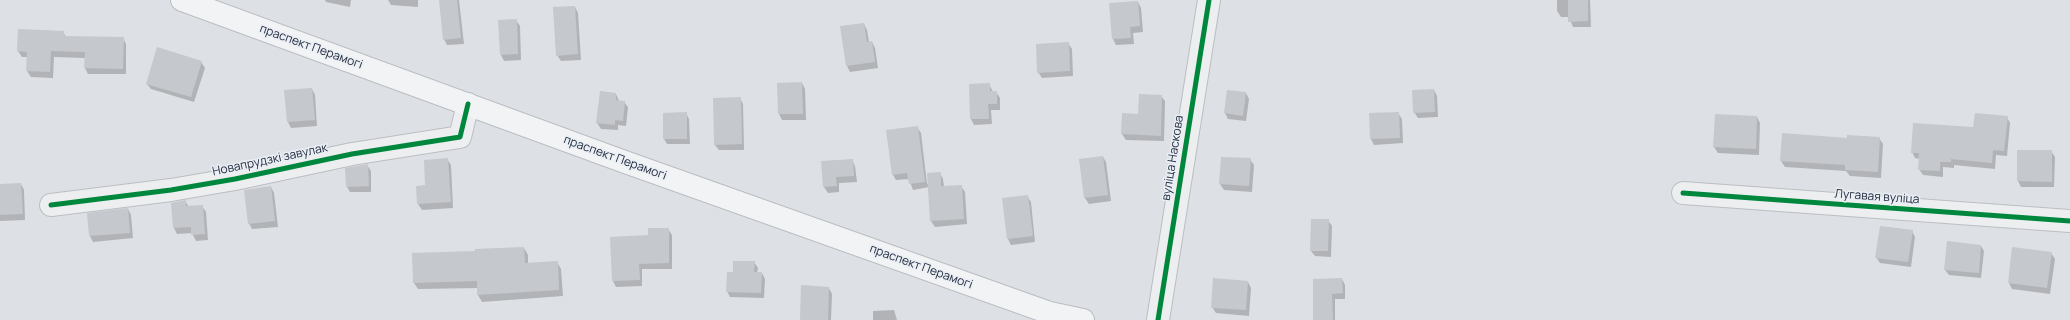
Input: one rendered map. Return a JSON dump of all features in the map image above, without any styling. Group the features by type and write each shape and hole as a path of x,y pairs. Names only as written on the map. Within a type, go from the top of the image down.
{"main road":[{"name":"праспект Перамогі","path":"182,0 1056,317 1083,320"}],"street":[{"name":"вуліца Наскова","path":"1158,320 1209,0"},
{"name":"Новапрудзкі завулак","path":"51,205 171,190 235,179 352,154 460,137 468,104"},
{"name":"Лугавая вуліца","path":"1683,193 2070,221"}],"building":[{"path":"439,0 457,0 461,38 443,40"},
{"path":"1568,0 1588,0 1588,21 1568,22"},
{"path":"1138,1 1140,26 1130,27 1131,38 1112,39 1109,3"},
{"path":"575,6 578,54 556,56 553,7"},
{"path":"517,19 518,54 500,55 498,20"},
{"path":"864,23 867,42 872,41 875,62 846,66 840,26"},
{"path":"18,29 64,31 64,36 124,37 123,69 84,68 85,52 51,51 50,72 26,71 27,52 17,51"},
{"path":"1069,42 1070,71 1037,73 1036,44"},
{"path":"157,47 202,61 191,97 146,84"},
{"path":"802,82 803,114 778,114 777,83"},
{"path":"990,83 990,91 997,91 997,104 988,104 989,119 970,119 969,84"},
{"path":"312,88 315,120 287,122 284,90"},
{"path":"1434,89 1435,112 1413,113 1412,90"},
{"path":"1227,90 1246,92 1243,116 1224,113"},
{"path":"600,91 616,93 616,100 625,101 623,121 615,120 615,125 596,123"},
{"path":"1139,94 1162,95 1161,136 1121,134 1122,113 1138,114"},
{"path":"741,97 742,144 714,145 713,98"},
{"path":"687,112 687,139 663,139 663,113"},
{"path":"1399,112 1400,138 1370,139 1369,113"},
{"path":"1975,113 2008,116 2004,151 1993,150 1992,163 1951,159 1951,162 1940,162 1940,171 1918,170 1919,153 1911,153 1913,123 1973,127"},
{"path":"1715,114 1757,116 1756,149 1713,147"},
{"path":"918,126 925,182 909,184 907,173 892,175 886,130"},
{"path":"1782,133 1847,138 1847,135 1880,137 1878,172 1845,170 1845,165 1780,161"},
{"path":"2017,150 2052,150 2052,182 2017,181"},
{"path":"1103,156 1108,195 1084,198 1079,159"},
{"path":"1221,157 1251,158 1249,186 1219,184"},
{"path":"448,158 451,202 417,204 416,186 425,185 424,160"},
{"path":"853,159 854,176 836,177 837,186 823,187 821,161"},
{"path":"368,164 369,186 346,187 345,168"},
{"path":"941,172 941,186 962,185 964,219 930,221 927,173"},
{"path":"21,183 23,214 0,215 0,184"},
{"path":"271,186 275,221 248,224 244,190"},
{"path":"1028,195 1033,236 1007,239 1002,198"},
{"path":"186,200 186,206 203,205 205,234 191,235 191,227 173,228 171,203"},
{"path":"128,208 130,233 89,236 87,213"},
{"path":"1311,219 1329,219 1328,251 1310,251"},
{"path":"1880,226 1913,230 1908,262 1875,258"},
{"path":"648,228 669,228 669,263 639,264 640,280 612,281 610,237 648,235"},
{"path":"1947,241 1981,245 1979,273 1944,270"},
{"path":"524,247 525,263 558,261 559,290 477,295 477,281 413,283 412,253 475,251 475,249"},
{"path":"2012,247 2052,252 2047,288 2008,283"},
{"path":"733,261 755,261 754,272 762,272 761,293 726,292 727,272 733,272"},
{"path":"1213,278 1248,281 1246,310 1211,308"},
{"path":"1342,278 1343,293 1332,294 1333,320 1313,320 1313,279"},
{"path":"801,285 829,287 828,320 800,320"}],"cycle path":[{"path":"1158,320 1209,0"},
{"path":"51,205 171,190 235,179 352,154 460,137 468,104"},
{"path":"1683,193 2070,221"}]}
